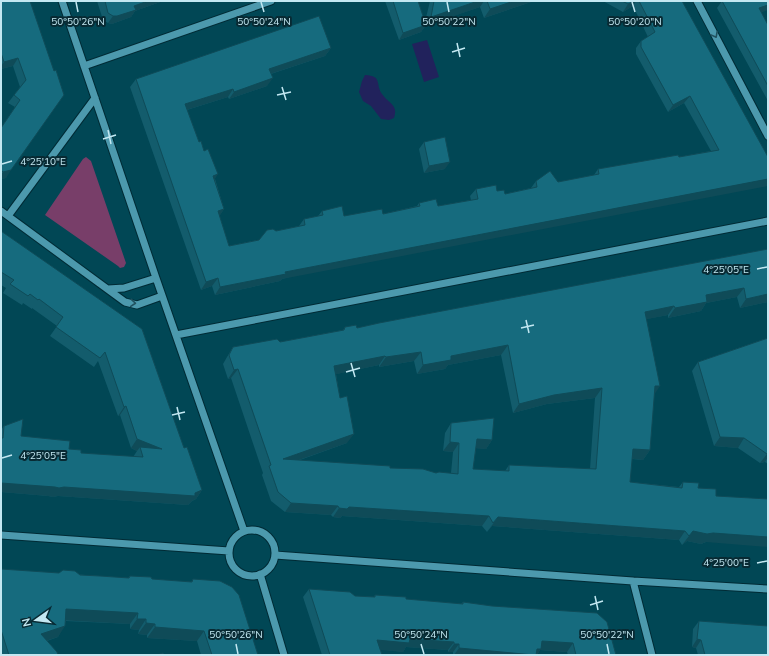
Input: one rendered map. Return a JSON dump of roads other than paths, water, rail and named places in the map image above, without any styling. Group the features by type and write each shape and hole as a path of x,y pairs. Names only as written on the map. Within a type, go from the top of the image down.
{"street":[{"path":"62,1 162,296 244,531"},
{"path":"84,66 271,1"},
{"path":"697,1 768,136"},
{"path":"8,216 95,98"},
{"path":"1,211 125,302 137,305 162,296"},
{"path":"176,335 768,221"},
{"path":"108,289 124,288 156,278"},
{"path":"250,530 263,533 272,542 275,555 270,567 260,574 244,574 233,565 230,558 229,551 232,541 244,531 250,530"},
{"path":"1,536 229,551"},
{"path":"275,555 632,581 768,589"},
{"path":"260,574 284,655"},
{"path":"632,581 652,655"}]}
